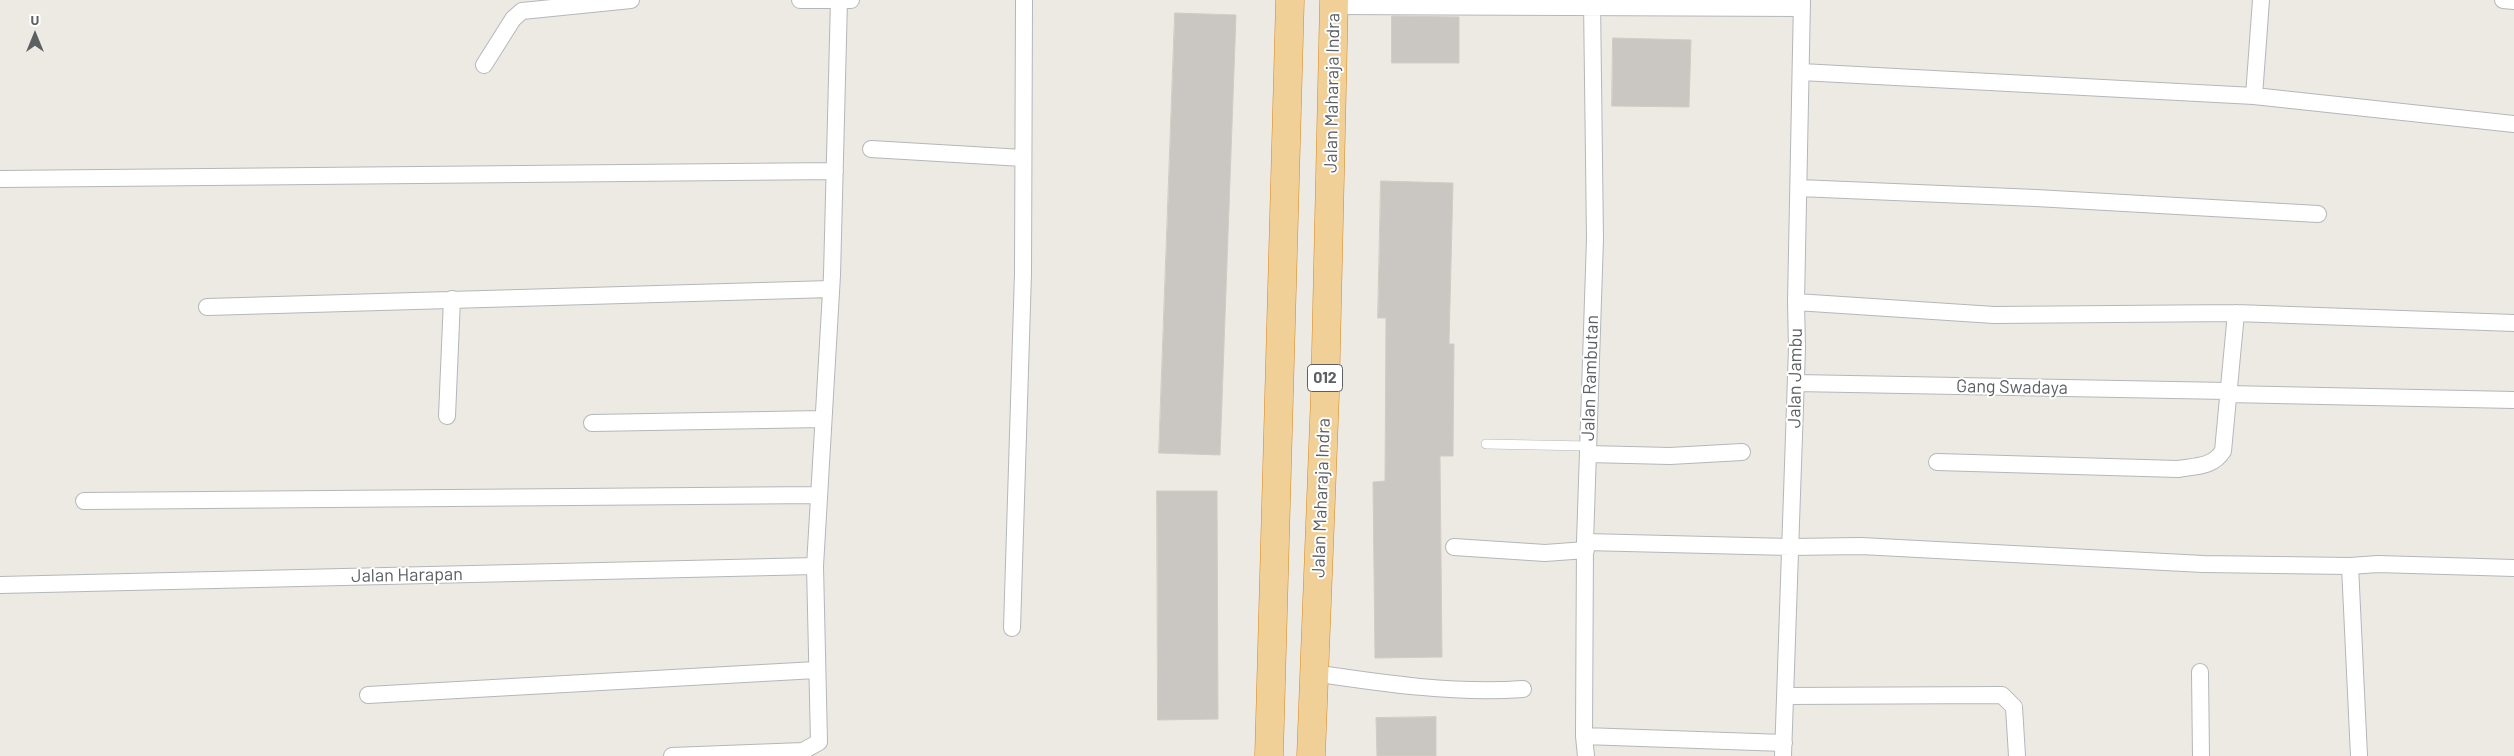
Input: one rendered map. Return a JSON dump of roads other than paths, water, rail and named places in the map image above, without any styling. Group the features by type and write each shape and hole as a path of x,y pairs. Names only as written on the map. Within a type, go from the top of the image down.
{"highway":[{"path":"1269,756 1290,0"},
{"name":"Jalan Maharaja Indra","path":"1311,756 1312,673 1318,591 1334,3"},
{"path":"1274,589 1318,591"}],"street":[{"path":"484,65 514,19 522,12 631,0"},
{"path":"800,0 851,0"},
{"path":"672,756 803,752 819,742 815,566 831,289 839,0"},
{"path":"1012,628 1023,272 1024,0"},
{"path":"1276,0 1290,0"},
{"path":"2254,96 2261,0"},
{"path":"2503,0 2514,1"},
{"path":"1334,3 1802,4"},
{"name":"Jalan Rambutan","path":"1586,756 1584,736 1585,546 1594,239 1592,3"},
{"name":"Jalan Jambu","path":"1783,750 1796,383 1802,4"},
{"path":"1801,72 2254,96 2514,124"},
{"path":"870,149 1023,158"},
{"path":"0,180 834,171"},
{"path":"1799,188 2036,198 2318,214"},
{"path":"207,307 831,289"},
{"path":"447,416 452,299"},
{"path":"1796,302 1994,315 2236,313 2514,323"},
{"path":"1936,462 2178,469 2209,464 2218,458 2223,451 2227,392 2236,313"},
{"name":"Gang Swadaya","path":"1796,383 2514,400"},
{"path":"592,423 823,419"},
{"path":"1588,450 1670,456 1742,452"},
{"path":"84,501 818,496"},
{"path":"1454,547 1544,553 1585,546 1861,546 2203,564 2350,566 2378,564 2514,568"},
{"name":"Jalan Harapan","path":"0,585 815,566"},
{"path":"2350,566 2359,756"},
{"path":"368,695 816,670"},
{"path":"2200,672 2201,756"},
{"path":"1312,673 1381,682 1496,691 1523,689"},
{"path":"1785,696 2002,695 2014,707 2017,756"},
{"path":"1584,736 1783,750"}],"lane":[{"path":"1486,444 1588,450"}]}
